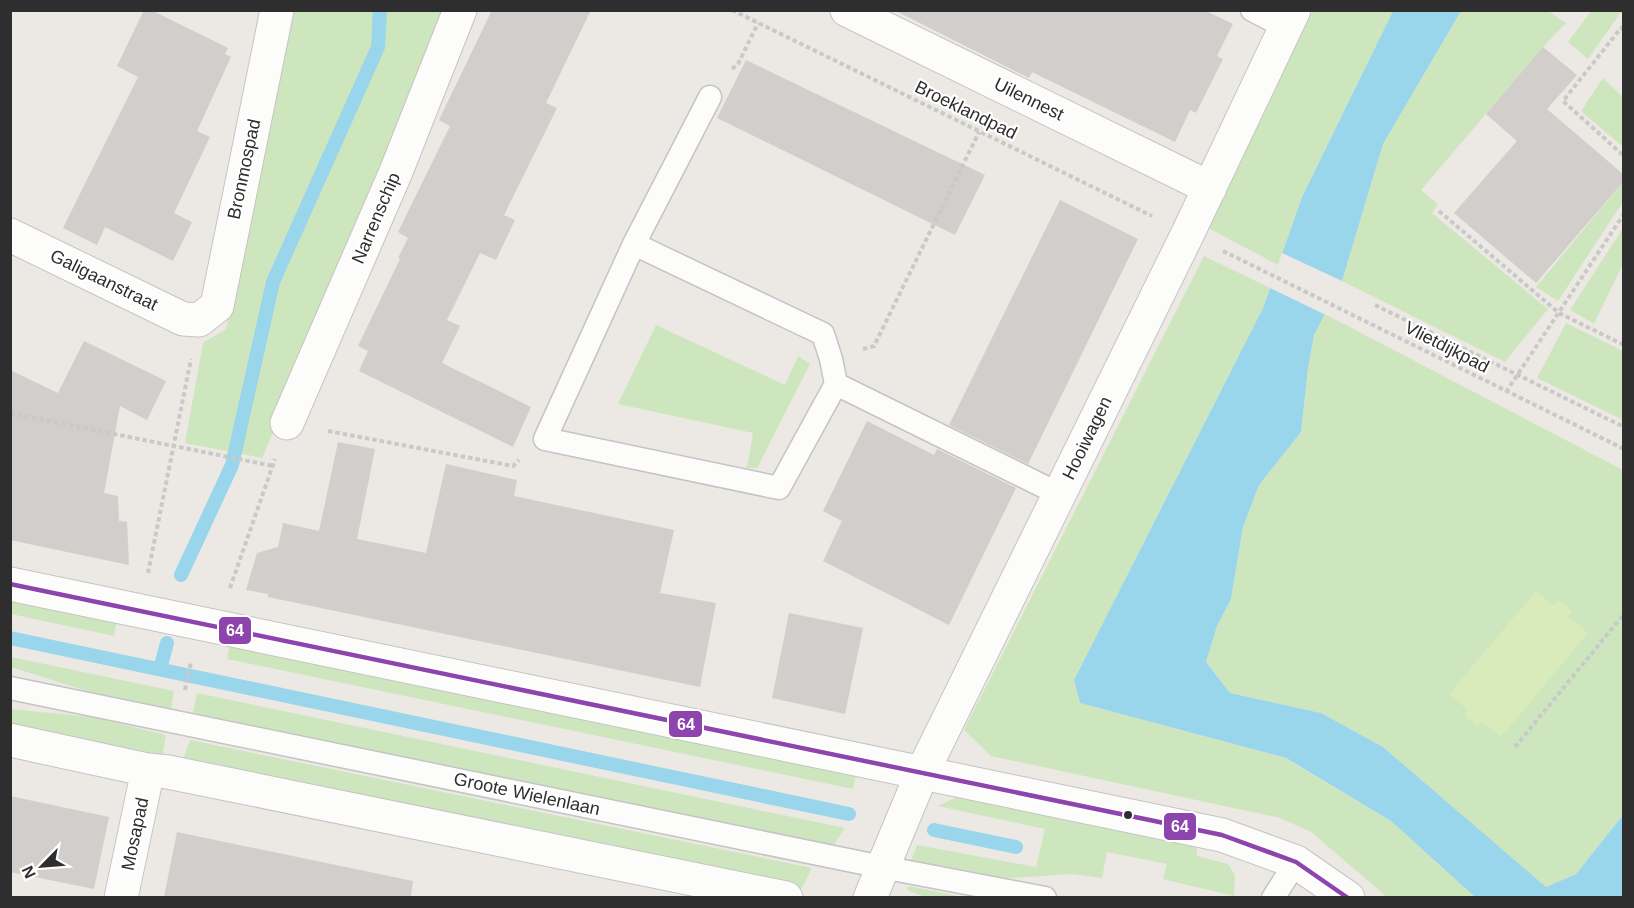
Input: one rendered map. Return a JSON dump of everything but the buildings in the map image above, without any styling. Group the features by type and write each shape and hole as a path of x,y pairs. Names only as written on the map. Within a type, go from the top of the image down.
{"street":[{"name":"Bronmospad","path":"199,320 217,306 277,10"},
{"name":"Narrenschip","path":"287,423 395,174 460,10"},
{"name":"Uilennest","path":"847,10 1210,188"},
{"name":"Hooiwagen","path":"870,897 922,773 1210,188 1290,19"},
{"name":"Galigaanstraat","path":"10,235 183,319 199,320"},
{"path":"10,584 1222,835 1296,862 1348,897"},
{"path":"10,740 148,770 786,897"},
{"name":"Mosapad","path":"122,897 148,770"}],"lane":[{"path":"1252,10 1290,19"},
{"path":"634,244 823,334 836,384 779,488 545,439 634,244 710,97"},
{"path":"836,384 1059,494"},
{"name":"Groote Wielenlaan","path":"10,688 882,867 1045,897"},
{"path":"1273,897 1296,862"}],"path":[{"name":"Broeklandpad","path":"732,10 1188,233"},
{"path":"710,97 717,84 738,64 758,23"},
{"path":"1623,28 1563,101 1623,156"},
{"path":"831,359 874,346 979,132"},
{"path":"1439,211 1559,313 1623,345"},
{"path":"1506,392 1623,214"},
{"name":"Vlietdijkpad","path":"1258,268 1623,449"},
{"path":"1375,305 1623,427"},
{"path":"140,611 199,320"},
{"path":"10,412 273,466"},
{"path":"217,627 287,423 513,466 545,439"},
{"path":"1515,747 1623,614"},
{"path":"186,686 191,665"}],"green space":[{"path":"293,11 444,11 328,305 262,458 185,443 203,343 226,329"},
{"path":"1313,11 1393,11 1302,197 1278,265 1208,228"},
{"path":"1461,11 1548,11 1566,23 1421,190 1438,204 1432,213 1548,309 1505,362 1342,281 1383,144"},
{"path":"1591,11 1622,11 1588,59 1568,42"},
{"path":"1603,78 1623,97 1623,147 1581,111"},
{"path":"1623,182 1623,202 1558,301 1536,287"},
{"path":"1623,228 1623,264 1594,324 1570,310"},
{"path":"1204,256 1270,288 1263,308 1074,680 1080,703 1285,758 1391,821 1475,897 1387,897 1311,832 1280,818 991,756 964,730"},
{"path":"1325,314 1623,470 1623,815 1576,874 1546,887 1383,747 1321,713 1230,693 1206,662 1217,626 1231,599 1243,527 1259,485 1301,432 1314,335"},
{"path":"1566,323 1623,351 1623,420 1537,378"},
{"path":"656,325 785,385 798,356 810,364 757,468 747,468 753,433 618,404"},
{"path":"1536,591 1553,606 1558,600 1572,611 1568,616 1588,633 1501,737 1482,722 1477,727 1464,715 1468,710 1449,694"},
{"path":"11,597 117,619 114,636 11,614"},
{"path":"230,643 856,774 853,789 227,659"},
{"path":"11,657 174,691 171,709 96,694 11,667"},
{"path":"197,693 845,828 833,846 193,713"},
{"path":"10,709 92,717 166,735 162,758 11,727"},
{"path":"190,740 812,868 802,888 183,760"},
{"path":"961,795 1197,844 1197,856 1228,864 1235,875 1234,896 1163,879 1167,864 1107,852 1102,878 1071,874 996,879 910,862 917,845 1036,867 1045,829 938,806"},
{"path":"908,886 962,897 924,897 907,890"}],"water":[{"path":"1393,11 1461,11 1383,144 1342,281 1314,335 1301,432 1259,485 1243,527 1231,599 1217,626 1206,662 1230,693 1321,713 1383,747 1546,887 1576,874 1623,815 1623,897 1475,897 1391,821 1286,758 1080,703 1074,680 1263,308 1302,197"}],"pier":[{"path":"1282,253 1342,281 1328,316 1270,288"}],"waterway":[{"path":"181,575 232,465 273,282 378,47 380,10"},
{"path":"10,638 849,814"},
{"path":"160,669 167,643"},
{"path":"934,830 1016,847"}],"transit line":[{"name":"64","path":"10,584 1222,835 1296,862 1348,898"}]}
